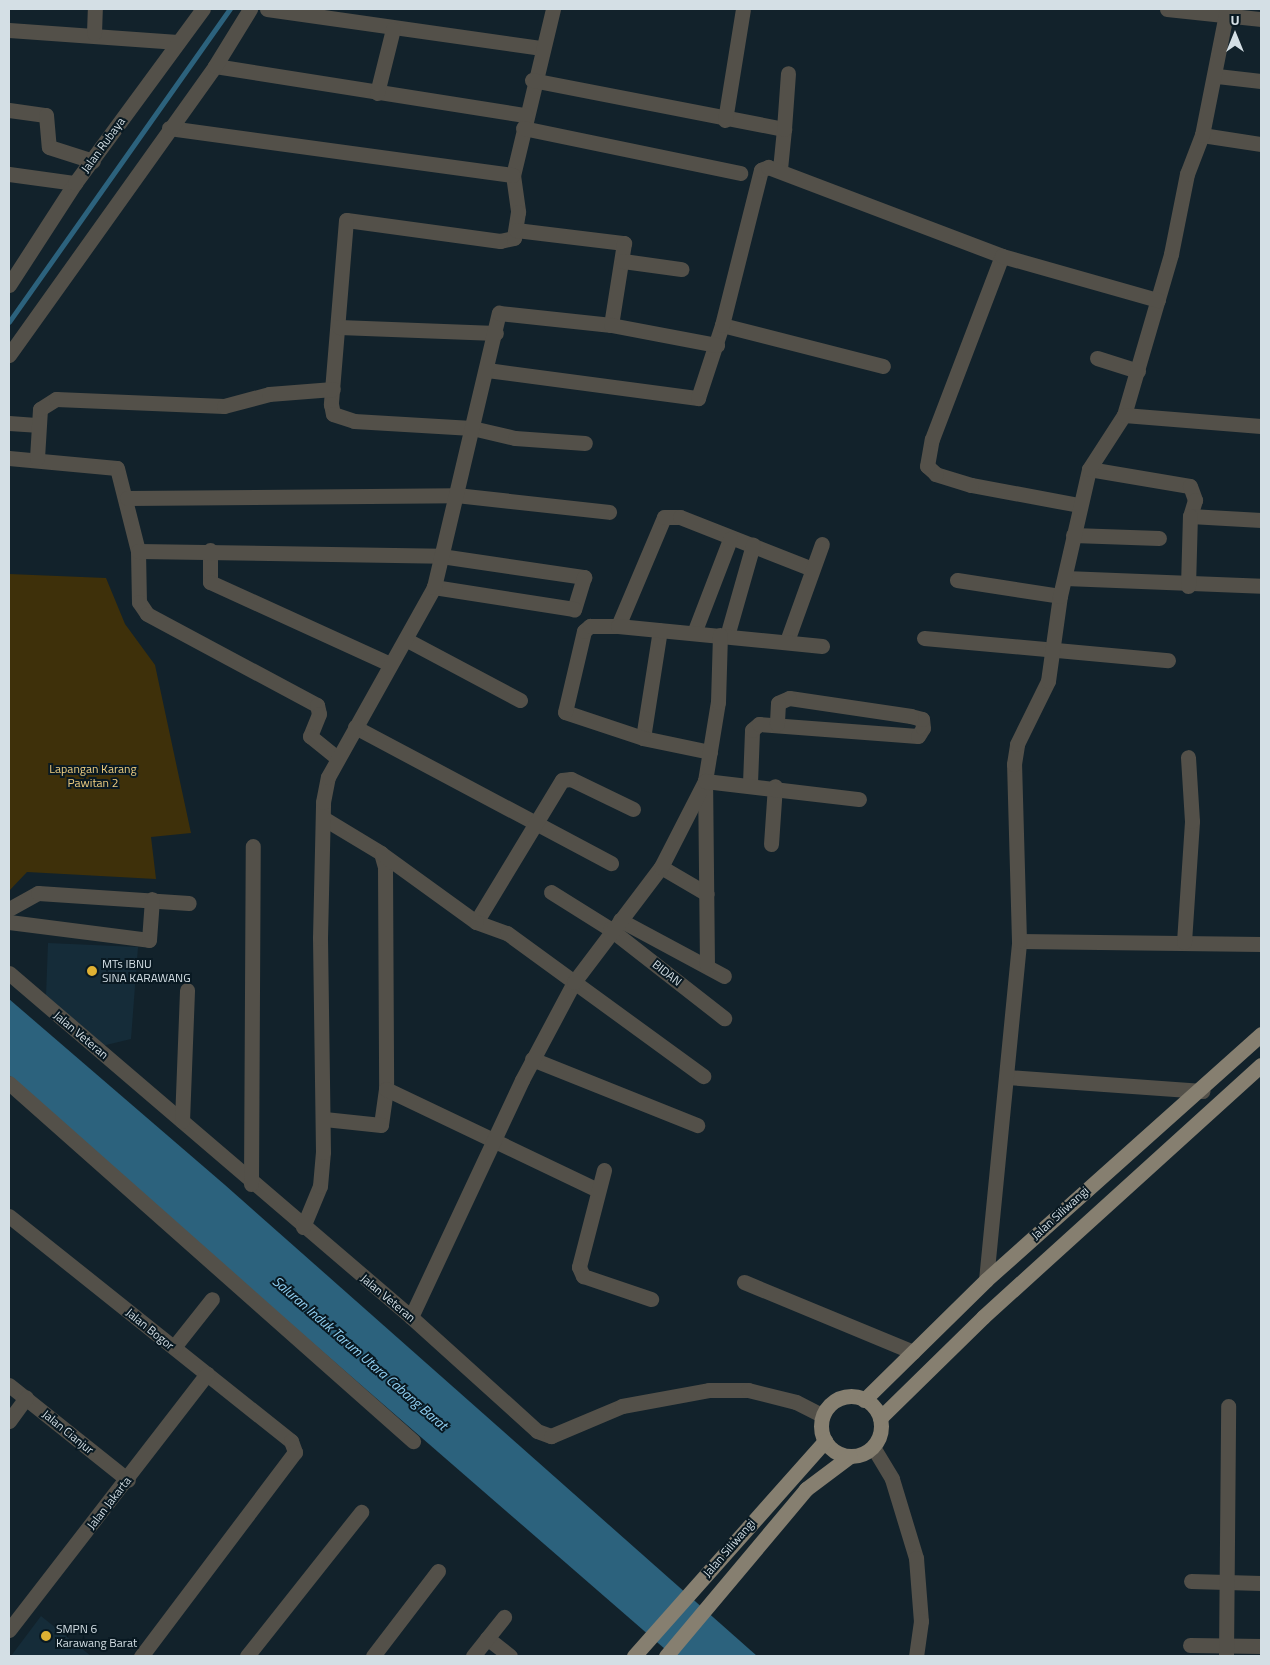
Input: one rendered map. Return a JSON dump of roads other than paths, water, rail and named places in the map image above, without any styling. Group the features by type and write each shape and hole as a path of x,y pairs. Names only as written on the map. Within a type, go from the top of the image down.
{"main road":[{"name":"Jalan Siliwangi","path":"864,1400 986,1280 1202,1091 1261,1034"},
{"name":"Jalan Siliwangi","path":"880,1418 983,1317 1261,1064"},
{"path":"840,1399 864,1400 880,1418 879,1436 873,1447 850,1456 833,1450 825,1440 823,1416 840,1399"},
{"name":"Jalan Siliwangi","path":"636,1654 825,1440"},
{"name":"Jalan Siliwangi","path":"666,1656 806,1489 850,1456"}],"street":[{"path":"94,33 95,9"},
{"name":"Jalan Rubaya","path":"9,285 75,183 203,9"},
{"path":"9,355 215,66 250,9"},
{"path":"266,9 392,29 540,48"},
{"path":"553,9 532,80 513,175 518,212 514,238 500,242 346,220 333,389 333,414 342,418 472,428 515,438 585,443"},
{"path":"726,120 743,9"},
{"path":"1168,9 1226,13 1261,19"},
{"path":"986,1280 1007,1077 1007,1030 1019,941 1014,764 1017,744 1048,681 1060,596 1079,505 1089,469 1124,415 1138,371 1158,300 1187,174 1202,135 1217,76 1226,13"},
{"path":"377,93 392,29"},
{"path":"9,30 94,33 178,42"},
{"path":"215,66 377,93 524,121 740,173"},
{"path":"780,169 788,73"},
{"path":"1217,76 1261,80"},
{"path":"532,80 726,120 784,129"},
{"path":"9,110 46,115 49,147 93,161"},
{"path":"169,128 513,175"},
{"path":"1202,135 1261,144"},
{"path":"487,370 694,399 702,395 722,325 761,170 780,169 1002,256 1158,300"},
{"path":"9,174 75,183"},
{"path":"516,230 624,243 623,261 611,325"},
{"path":"1002,256 932,438 928,466 936,474 971,485 1079,505"},
{"path":"623,261 681,269"},
{"path":"303,1227 320,1186 324,1119 320,938 323,818 328,777 336,758 390,664 407,640 434,587 496,333 499,313 611,325 716,346"},
{"path":"722,325 883,366"},
{"path":"339,327 496,333"},
{"path":"1097,358 1138,371"},
{"path":"37,458 36,426 40,409 56,399 224,406 270,394 333,389"},
{"path":"1124,415 1261,426"},
{"path":"9,424 36,426"},
{"path":"9,458 37,458 117,468 127,498 138,551 140,602 147,614 317,704 319,714 310,736 336,758"},
{"path":"1089,469 1190,486 1196,500 1190,516 1188,586"},
{"path":"127,498 456,495 610,512"},
{"path":"1190,516 1261,520"},
{"path":"618,626 664,517 680,517 730,539 753,545 812,569"},
{"path":"1074,535 1159,538"},
{"path":"694,633 730,539"},
{"path":"787,641 822,544"},
{"path":"707,966 705,781 718,702 723,636 753,545"},
{"path":"138,551 210,550 441,556 584,577 574,609 434,587"},
{"path":"210,550 210,582 390,664"},
{"path":"1064,578 1188,586 1261,586"},
{"path":"957,580 1060,596"},
{"path":"710,752 643,738 564,709 584,630 590,626 618,626 787,641 822,646"},
{"path":"643,738 660,630"},
{"path":"924,638 1168,660"},
{"path":"407,640 520,700"},
{"path":"750,783 752,730 759,724 918,736 923,728 922,718 788,698 778,703 777,724"},
{"path":"355,727 536,827 611,863"},
{"path":"1184,942 1192,821 1188,756"},
{"path":"476,922 566,778 633,809"},
{"path":"705,781 776,786 859,799"},
{"path":"411,1317 532,1058 574,982 615,924 661,867 705,781"},
{"path":"771,844 776,786"},
{"path":"323,818 381,853 391,865 476,922 507,934 704,1076"},
{"path":"251,1184 253,846"},
{"path":"324,1119 381,1125 386,1090 381,853"},
{"path":"661,867 707,894"},
{"path":"551,892 707,966 724,976"},
{"path":"9,909 38,893 152,899 189,903"},
{"path":"9,922 149,940 152,899"},
{"name":"BIDAN","path":"615,924 724,1018"},
{"path":"1019,941 1261,944"},
{"name":"Jalan Veteran","path":"9,974 182,1121 251,1184 411,1317 492,1393 546,1436 622,1406 709,1390 748,1390 796,1402 823,1416"},
{"path":"182,1121 187,990"},
{"path":"532,1058 697,1126"},
{"path":"1007,1077 1202,1091"},
{"path":"9,1083 413,1441"},
{"path":"386,1090 494,1139 598,1190"},
{"path":"604,1170 579,1267 583,1276 651,1299"},
{"name":"Jalan Bogor","path":"9,1216 292,1442 293,1460 141,1656"},
{"path":"744,1282 912,1352"},
{"path":"174,1348 212,1299"},
{"name":"Jalan Jakarta","path":"9,1630 128,1480 207,1374"},
{"name":"Jalan Cianjur","path":"9,1385 128,1480"},
{"path":"9,1421 26,1398"},
{"path":"1226,1651 1228,1406"},
{"path":"873,1447 892,1479 916,1558 921,1621 916,1656"},
{"path":"246,1656 361,1512"},
{"path":"373,1656 438,1571"},
{"path":"1191,1581 1261,1583"},
{"path":"473,1656 504,1617"},
{"path":"488,1638 510,1656"},
{"path":"1190,1645 1226,1651 1261,1646"}],"water":[{"name":"Saluran Induk Tarum Utara Cabang Barat","path":"9,999 225,1185 757,1656 673,1656 254,1292 9,1075"}],"waterway":[{"path":"9,322 230,9"}],"place":[{"name":"MTs IBNU SINA KARAWANG","path":"92,971"},
{"name":"SMPN 6 Karawang Barat","path":"46,1636"}],"park label":[{"name":"Lapangan Karang Pawitan 2","path":"93,776"}]}
